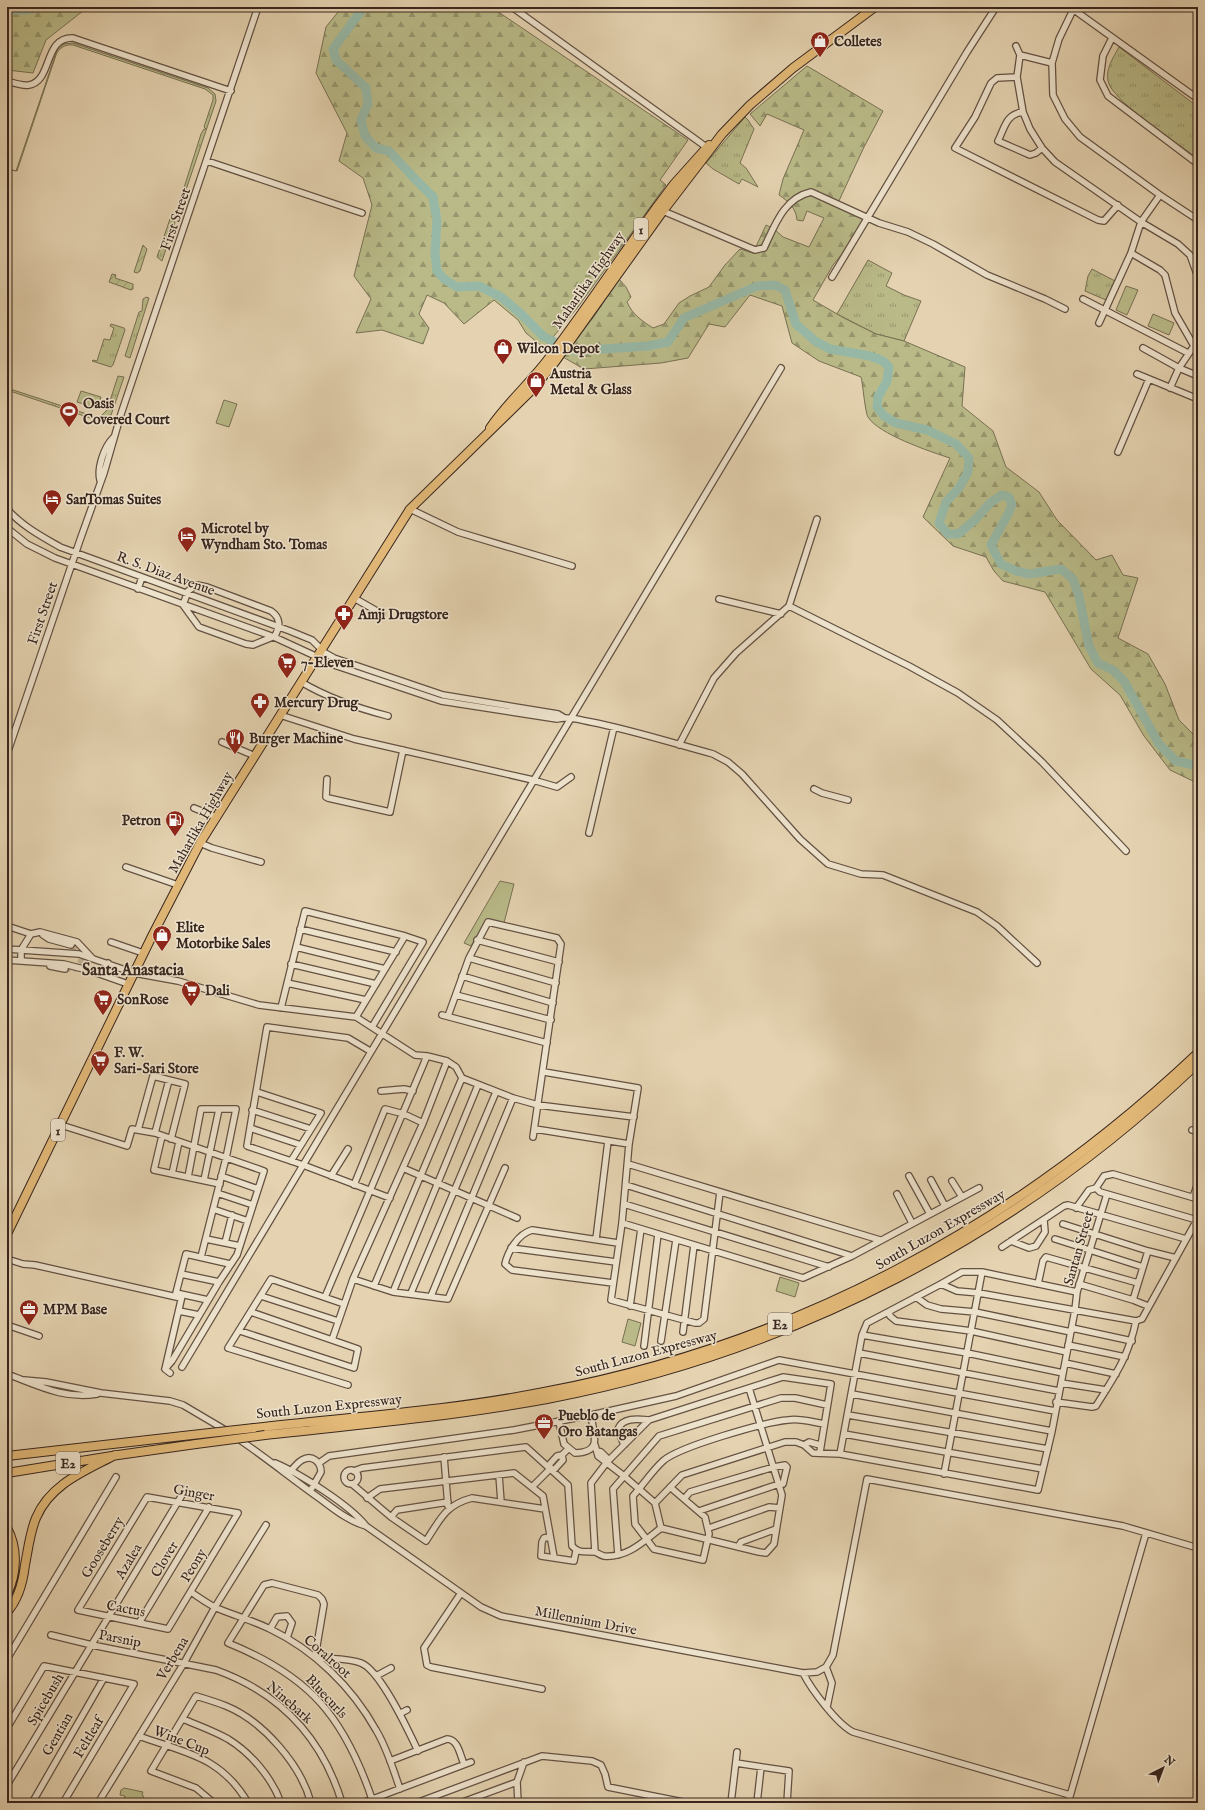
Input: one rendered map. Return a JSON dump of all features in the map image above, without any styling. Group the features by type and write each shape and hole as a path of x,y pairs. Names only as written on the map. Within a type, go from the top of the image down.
{"highway":[{"name":"Maharlika Highway","path":"576,327 656,208 716,140 750,105 793,68 875,7"},
{"name":"Maharlika Highway","path":"7,1234 128,984 200,843 410,509 483,437 502,421 532,390 576,327 708,149"},
{"name":"South Luzon Expressway","path":"7,1456 466,1404 544,1392 644,1369 735,1342 824,1306 870,1284 926,1255 983,1221 1027,1193 1078,1156 1126,1118 1198,1053"},
{"name":"South Luzon Expressway","path":"7,1473 155,1449 470,1411 547,1399 655,1374 740,1346 827,1313 876,1290 929,1262 980,1232 1030,1200 1082,1163 1160,1099 1198,1063"},
{"path":"7,1612 13,1606 22,1582 32,1529 36,1517 46,1500 64,1483 116,1455"},
{"path":"7,1528 13,1542 15,1554 14,1568 7,1594"}],"street":[{"name":"First Street","path":"7,754 100,480 113,446 113,438 258,7"},
{"path":"512,7 708,149"},
{"path":"832,276 869,218 971,46 996,7"},
{"path":"1198,99 1072,8 1059,39 1052,63 1054,95 1065,119 1080,137 1160,195 1198,220"},
{"path":"7,82 24,86 36,82 41,76 55,46 64,39 72,38 231,91"},
{"path":"1112,38 1103,56 1100,80 1108,96 1198,164"},
{"path":"1016,46 1020,55 1017,77 1023,112 1030,129 1042,148 1055,162 1141,222 1178,244 1190,255 1198,277"},
{"path":"1020,55 1052,63"},
{"path":"1017,77 997,78 991,83 975,117 955,148 1098,220 1104,221 1118,205"},
{"path":"1023,112 1014,113 1010,116 998,140 1030,155 1036,153 1042,148"},
{"path":"207,161 362,213"},
{"path":"663,211 755,250 764,248 786,206 801,195 811,192 869,218 920,238 987,275 1065,309"},
{"path":"1099,323 1131,253 1141,222 1160,195"},
{"path":"1131,253 1160,270 1165,275 1176,313 1194,346"},
{"path":"1083,299 1188,353"},
{"path":"1170,388 1179,368 1198,340"},
{"path":"1143,348 1179,368 1198,376"},
{"path":"182,1368 370,1051 572,718 780,368"},
{"path":"1137,374 1198,399"},
{"path":"1118,452 1148,379"},
{"name":"R. S. Diaz Avenue","path":"7,509 15,518 34,532 60,547 186,594 279,626 312,640 321,650 334,658 442,695 558,714 563,717"},
{"path":"410,509 458,532 572,566"},
{"path":"679,745 714,678 736,653 789,606 817,519"},
{"name":"R. S. Diaz Avenue","path":"7,528 27,544 72,564 274,637 337,666 441,701 557,718 563,717"},
{"path":"138,588 142,577"},
{"path":"197,585 207,587 271,611 278,617 279,626 274,637 250,645 202,629 197,625 183,605 186,594 197,585"},
{"path":"354,598 382,614"},
{"path":"719,598 781,614"},
{"path":"789,606 909,666 958,693 997,720 1028,748 1126,851"},
{"path":"301,682 331,698 388,716"},
{"path":"280,715 344,736 533,780 557,787 571,777"},
{"path":"563,717 614,727 713,754 728,762 757,790 800,839 828,864 861,874 883,875 977,912 997,926 1037,963"},
{"path":"589,833 614,727"},
{"path":"222,742 255,756"},
{"path":"327,780 326,797 390,812 403,750"},
{"path":"814,789 822,793 848,800"},
{"path":"194,808 216,817"},
{"path":"200,843 212,848 261,862"},
{"path":"126,867 178,885"},
{"path":"281,1008 305,910 423,942 372,1027"},
{"path":"448,1016 469,958 488,922 557,938 561,944 559,962 544,1072 533,1137"},
{"path":"7,926 31,934 40,932 77,942 92,958"},
{"path":"300,929 396,952"},
{"path":"40,932 49,939 71,946"},
{"path":"21,961 21,950 31,934"},
{"path":"356,1017 405,936"},
{"path":"478,940 559,962"},
{"path":"111,942 143,954"},
{"path":"296,948 385,969"},
{"path":"7,949 79,954 134,973 178,981 259,1005 356,1017 416,1055 428,1056 447,1061 456,1067 462,1078 496,1092 538,1105 634,1117"},
{"path":"469,958 556,983"},
{"path":"7,960 64,964 128,984"},
{"path":"34,962 64,969"},
{"path":"103,975 108,963"},
{"path":"291,964 376,984"},
{"path":"462,976 553,1003"},
{"path":"287,983 366,1000"},
{"path":"456,995 550,1020"},
{"path":"442,1015 547,1043"},
{"path":"370,1051 348,1038 267,1027 247,1146 303,1164 390,1198"},
{"path":"325,1297 428,1056"},
{"path":"332,1340 353,1279 423,1123 447,1061"},
{"path":"544,1072 638,1088 629,1144 622,1223 611,1300 699,1323 705,1316 720,1192"},
{"path":"138,1130 153,1076 186,1084 171,1139"},
{"path":"374,1286 462,1078"},
{"path":"155,1133 169,1080"},
{"path":"393,1292 436,1183 478,1085"},
{"path":"380,1091 404,1089 413,1091"},
{"path":"257,1092 321,1114 291,1161"},
{"path":"411,1293 496,1092"},
{"path":"431,1296 513,1098"},
{"path":"188,1177 202,1109 236,1109 222,1176 201,1257"},
{"path":"204,1180 219,1109"},
{"path":"354,1185 385,1109 404,1114 423,1123"},
{"path":"252,1110 311,1129"},
{"path":"61,1125 127,1146 132,1129 155,1133 264,1171 237,1255 208,1300 167,1371 171,1342 180,1311 182,1296"},
{"path":"250,1128 301,1145"},
{"path":"535,1129 629,1144"},
{"path":"162,1136 154,1170 220,1184"},
{"path":"596,1240 608,1141"},
{"path":"172,1174 179,1142"},
{"path":"331,1176 348,1150"},
{"path":"628,1164 880,1240"},
{"path":"403,1168 517,1218"},
{"path":"353,1279 393,1292 411,1293 448,1299 504,1168"},
{"path":"1076,1208 1088,1190 1096,1188 1104,1176 1113,1174 1196,1198 1198,1183"},
{"path":"222,1176 258,1189"},
{"path":"908,1176 930,1214"},
{"path":"931,1180 945,1206"},
{"path":"952,1181 962,1197"},
{"path":"626,1185 852,1256"},
{"path":"622,1223 803,1278 852,1256 979,1188"},
{"path":"942,1284 957,1291 978,1293 1136,1321 1142,1319 1197,1219 1100,1192 1096,1188"},
{"path":"217,1193 253,1205"},
{"path":"897,1194 912,1223"},
{"name":"Santan Street","path":"944,1474 1038,1490 1052,1431 1056,1402 1075,1310 1077,1292 1107,1194"},
{"path":"624,1204 829,1267"},
{"path":"1002,1248 1064,1206 1076,1208 1186,1239"},
{"path":"213,1209 248,1221"},
{"path":"225,1243 232,1215"},
{"path":"1011,1241 1030,1248 1036,1246 1045,1232 1044,1220"},
{"path":"1063,1224 1148,1251 1176,1258"},
{"path":"630,1306 641,1229"},
{"path":"613,1283 512,1270 505,1264 511,1248 526,1232 532,1230 618,1243"},
{"path":"644,1346 658,1234"},
{"path":"206,1239 240,1246"},
{"path":"1055,1239 1143,1267"},
{"path":"661,1341 676,1240"},
{"path":"683,1332 694,1245"},
{"path":"511,1248 616,1262"},
{"path":"1133,1300 1148,1251"},
{"path":"182,1296 176,1293 186,1254 230,1264"},
{"path":"1038,1284 1043,1261 1046,1256 1138,1283"},
{"path":"7,1259 23,1264 35,1265 182,1296 208,1300"},
{"path":"840,1454 862,1335 867,1323 962,1272 982,1272 1077,1292"},
{"path":"655,1503 682,1475 785,1442 796,1442 804,1445 813,1453 820,1452 840,1454 944,1474 982,1272"},
{"path":"181,1274 219,1282"},
{"path":"344,1304 271,1279 228,1348 348,1385"},
{"path":"1079,1284 1148,1306"},
{"path":"260,1296 338,1321"},
{"path":"916,1297 927,1305 941,1309 975,1312 1132,1342"},
{"path":"180,1311 199,1315"},
{"path":"240,1331 354,1368 358,1349 251,1312"},
{"path":"889,1312 890,1316 896,1321 971,1331 1067,1352"},
{"path":"1056,1402 1092,1407 1096,1406 1125,1357 1132,1342 1136,1321"},
{"path":"7,1325 39,1336"},
{"path":"862,1335 967,1353 1063,1373"},
{"path":"171,1342 182,1344"},
{"path":"1068,1344 1125,1357"},
{"path":"859,1353 1059,1391"},
{"path":"319,1463 328,1456 559,1422 676,1396 779,1360 1055,1411"},
{"path":"1064,1363 1116,1374"},
{"name":"Millennium Drive","path":"7,1374 59,1393 86,1396 101,1393"},
{"path":"624,1445 618,1430 620,1426 633,1418 648,1420 783,1377 831,1384 820,1452"},
{"name":"Millennium Drive","path":"24,1380 46,1382 101,1393 170,1401 183,1404 271,1461 287,1476 355,1523 366,1526"},
{"path":"1060,1382 1106,1390"},
{"path":"661,1528 766,1553 774,1544 782,1495 749,1388"},
{"path":"852,1394 1052,1431"},
{"path":"618,1555 613,1489 659,1436 781,1398 795,1398 827,1405"},
{"path":"559,1422 562,1437 568,1449 575,1453 583,1453 590,1450 594,1445 596,1437 591,1415"},
{"path":"848,1415 1048,1449"},
{"path":"670,1486 705,1517 709,1540 703,1560 654,1549 635,1524 633,1496 663,1460 684,1449 761,1425 788,1419 824,1424"},
{"path":"595,1552 591,1483 608,1461 648,1420"},
{"path":"844,1434 1043,1469"},
{"path":"804,1445 809,1442 820,1445"},
{"path":"594,1445 598,1456 608,1461 655,1503 661,1528"},
{"path":"444,1458 448,1505 426,1541 391,1517 352,1484 348,1483 344,1477 347,1472 362,1468 526,1447 551,1468 568,1485 572,1546 576,1551 595,1552 602,1556 618,1555 629,1552 661,1528"},
{"path":"533,1486 551,1468 557,1456 562,1455 568,1449"},
{"path":"287,1476 297,1464 307,1458 319,1463 321,1472 310,1491"},
{"name":"Millennium Drive","path":"271,1461 292,1470 359,1517 366,1526 481,1607 501,1616 803,1673 817,1672 826,1667"},
{"path":"684,1499 690,1492 774,1467 785,1465 787,1467 783,1484 779,1484 699,1511"},
{"path":"352,1484 358,1477 354,1471"},
{"path":"367,1498 380,1489 514,1473 533,1486 543,1496 554,1557"},
{"path":"499,1475 501,1502"},
{"path":"7,1659 116,1477"},
{"path":"828,1707 832,1683 826,1667 832,1655 867,1479 1123,1526 1198,1548"},
{"name":"Azalea","path":"92,1645 185,1490"},
{"name":"Ginger","path":"147,1497 178,1501 238,1513"},
{"name":"Gooseberry","path":"78,1610 147,1497"},
{"path":"391,1517 397,1510 448,1505 472,1498 545,1509"},
{"name":"Clover","path":"139,1623 209,1507"},
{"path":"708,1528 769,1507 780,1508"},
{"name":"Peony","path":"168,1628 238,1513"},
{"name":"Verbena","path":"98,1803 184,1663 215,1607 266,1525"},
{"path":"738,1547 741,1542 776,1529"},
{"path":"1068,1803 1146,1533"},
{"path":"550,1537 544,1538 542,1542 541,1556 574,1561 576,1551"},
{"path":"243,1617 260,1590 267,1584 272,1583 318,1595 324,1604 315,1657 362,1663 376,1676 401,1713 418,1750"},
{"name":"Coralroot","path":"190,1592 215,1607 270,1629 287,1638 315,1657 346,1687 364,1710 376,1730 390,1761 400,1789"},
{"path":"461,1593 424,1648 427,1664 431,1667 542,1689"},
{"name":"Cactus","path":"78,1610 168,1628"},
{"path":"270,1629 277,1617 287,1616 292,1623 287,1638"},
{"name":"Bluecurls","path":"243,1617 228,1643 250,1652 278,1667 304,1686 324,1706 352,1747 372,1799"},
{"name":"Parsnip","path":"51,1635 92,1645 184,1663"},
{"name":"Spicebush","path":"7,1785 92,1645"},
{"name":"Ninebark","path":"184,1663 216,1670 233,1676 253,1687 285,1710 302,1726 325,1760 335,1782 342,1803"},
{"path":"7,1728 44,1666 104,1678"},
{"path":"376,1676 391,1668"},
{"path":"803,1673 807,1682 846,1729 1070,1795"},
{"name":"Feltleaf","path":"63,1803 134,1684 104,1678"},
{"name":"Gentian","path":"32,1803 104,1678"},
{"path":"214,1803 196,1788 151,1771 196,1696 227,1706 251,1720 287,1756 298,1772 311,1803"},
{"path":"401,1713 407,1710"},
{"path":"182,1719 228,1739 245,1753 270,1780 281,1803"},
{"name":"Wine Cup","path":"139,1736 207,1760 231,1780 248,1803"},
{"path":"390,1761 447,1739 451,1739 456,1743 464,1764"},
{"path":"731,1803 737,1752"},
{"path":"416,1803 542,1756 592,1761 601,1765 608,1787 688,1803"},
{"path":"362,1803 471,1762"},
{"path":"518,1803 517,1782 524,1762"},
{"path":"736,1763 789,1771 787,1803"},
{"path":"756,1803 761,1767"},
{"path":"460,1803 475,1800 517,1782"}],"green space":[{"path":"7,7 88,7 46,40 33,73 7,70"},
{"path":"342,7 491,7 688,140 660,180 666,185 578,307 544,348 526,333 518,320 494,300 464,324 444,303 427,295 419,314 429,328 423,344 382,330 356,333 371,299 354,276 372,205 363,178 339,161 347,133 316,73 326,27"},
{"path":"73,43 208,88 215,94 216,101 162,261 157,257 170,219 176,213 201,134 204,129 206,129 204,127 213,100 213,95 205,89 73,45 65,46 59,50 56,55 16,171 57,50 64,44"},
{"path":"1119,47 1198,107 1198,159 1136,113 1114,92 1109,84 1108,69"},
{"path":"807,66 883,111 864,147 837,205 866,218 855,238 833,265 813,300 876,334 904,341 965,367 962,406 993,431 1006,467 1039,492 1057,520 1096,560 1112,555 1123,575 1138,578 1118,638 1148,654 1165,684 1179,720 1198,739 1198,786 1193,781 1170,770 1144,736 1120,695 1091,669 1045,592 1003,581 994,571 986,557 953,546 923,517 950,458 906,442 882,430 874,423 867,414 861,377 819,361 792,343 782,306 750,295 725,327 709,324 688,358 661,363 584,369 563,357 593,318 619,279 626,287 631,297 627,302 632,310 641,320 653,328 664,324 679,303 709,287 725,265 740,249 753,253 766,225 774,229 783,237 809,247 824,218 807,211 803,221 797,220 791,205 779,195 783,179 804,130 767,114 760,126 750,114"},
{"path":"745,117 754,129 740,163 746,168 758,187 742,179 739,184 713,169 706,163"},
{"path":"143,245 147,249 140,271 137,273 134,272"},
{"path":"868,260 892,273 886,286 921,301 904,341 876,334 837,314"},
{"path":"1092,269 1115,281 1106,300 1085,291 1088,276"},
{"path":"112,274 116,275 115,278 133,284 133,289 131,290 109,282"},
{"path":"1126,286 1138,290 1127,315 1116,310"},
{"path":"146,297 149,298 130,358 125,356 139,312 142,311 143,299"},
{"path":"1153,314 1174,323 1169,335 1148,326"},
{"path":"111,324 124,328 125,330 111,367 92,361 97,361 104,339 110,340 114,328 110,326"},
{"path":"118,376 124,377 108,424 7,390 7,388 99,418 107,410"},
{"path":"81,391 101,397 97,408 77,402"},
{"path":"224,400 237,404 229,427 216,423"},
{"path":"500,881 514,884 504,923 486,920 471,946 464,943"},
{"path":"780,1277 799,1283 795,1297 776,1291"},
{"path":"628,1319 641,1323 635,1346 622,1342"},
{"path":"124,1788 143,1792 142,1794 145,1800 153,1799 155,1803 124,1803 125,1796 120,1795 121,1790"}],"waterway":[{"path":"7,10 24,10 43,7"},
{"path":"364,7 333,49 336,60 366,88 368,104 361,120 365,136 376,148 389,151 433,197 437,221 435,254 437,271 444,279 457,287 479,286 501,297 544,337 575,351 648,346 668,342 684,318 757,286 775,285 785,290 796,324 815,341 830,349 870,356 883,361 889,367 887,381 878,397 877,407 884,416 896,423 927,430 956,444 969,458 968,472 959,488 946,502 939,523 948,534 958,534 975,520 990,503 1002,495 1009,497 1012,505 991,545 1001,564 1016,571 1029,574 1061,569 1073,579 1079,596 1089,646 1098,663 1113,670 1124,681 1159,744 1176,761 1198,766"}],"tunnel":[{"path":"65,969 75,969 81,961 80,951 71,945"}],"place":[{"name":"Colletes","path":"820,58"},
{"name":"Wilcon Depot","path":"503,365"},
{"name":"Austria Metal & Glass","path":"536,398"},
{"name":"Oasis Covered Court","path":"69,428"},
{"name":"SanTomas Suites","path":"52,516"},
{"name":"Microtel by Wyndham Sto. Tomas","path":"187,553"},
{"name":"Amji Drugstore","path":"344,631"},
{"name":"7-Eleven","path":"287,679"},
{"name":"Mercury Drug","path":"260,719"},
{"name":"Burger Machine","path":"235,755"},
{"name":"Petron","path":"175,837"},
{"name":"Elite Motorbike Sales","path":"162,952"},
{"name":"Dali","path":"191,1007"},
{"name":"SonRose","path":"103,1016"},
{"name":"F. W. Sari-Sari Store","path":"100,1077"},
{"name":"MPM Base","path":"29,1326"},
{"name":"Pueblo de Oro Batangas","path":"544,1440"}],"district":[{"name":"Santa Anastacia","path":"133,969"}]}
